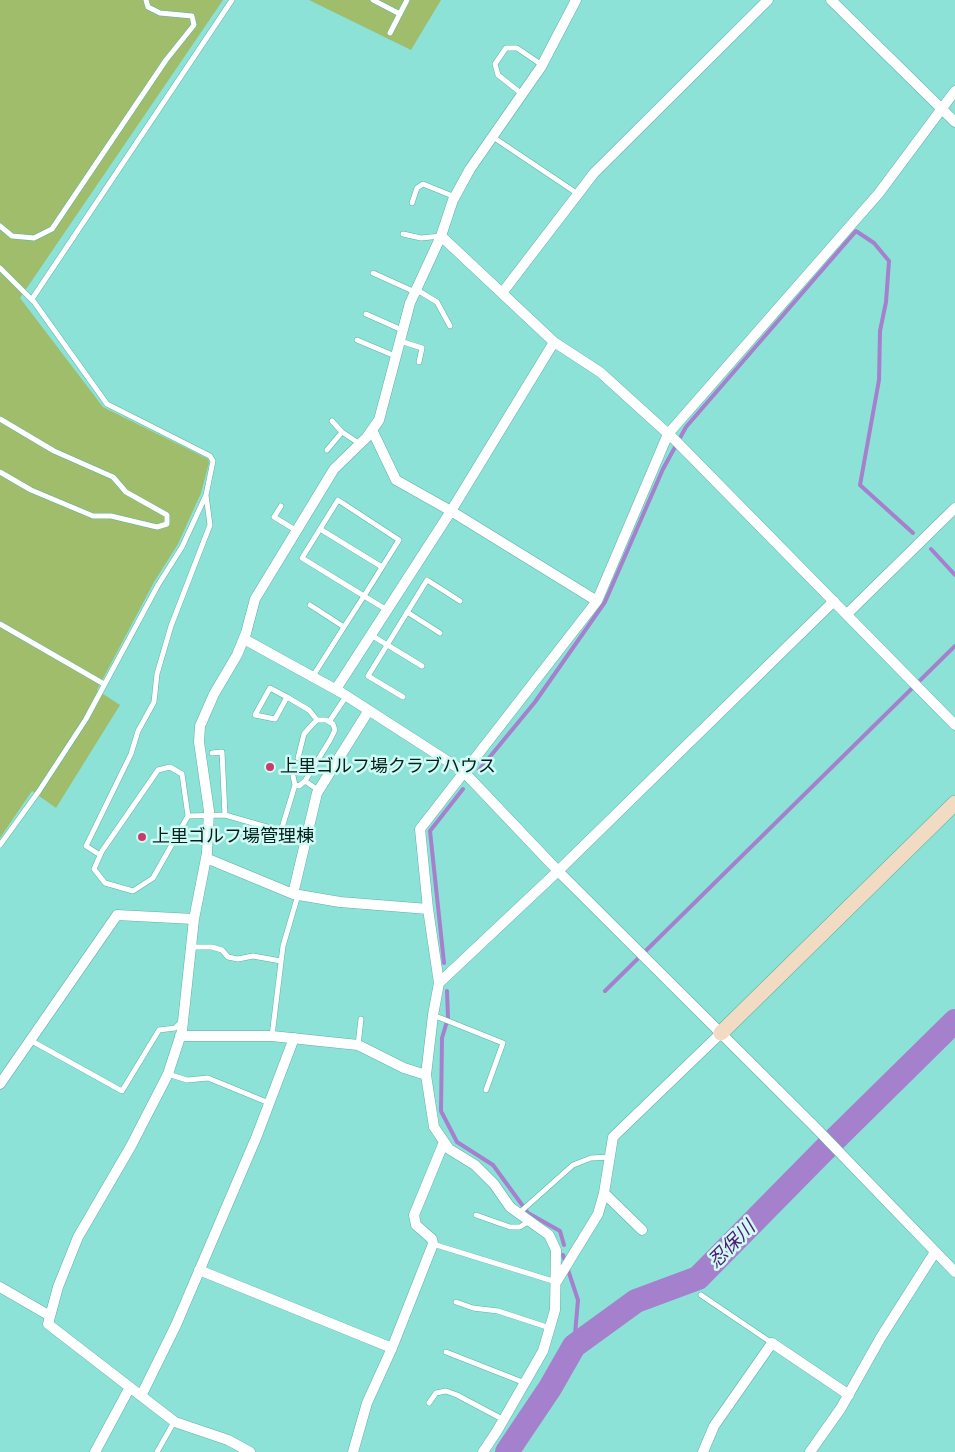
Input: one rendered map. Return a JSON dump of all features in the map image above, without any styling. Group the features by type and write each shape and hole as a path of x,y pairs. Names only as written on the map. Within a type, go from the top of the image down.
{"street":[{"path":"250,1452 228,1440 175,1422 48,1324 58,1287 78,1237 131,1146 168,1074 180,1036 194,919 206,858 208,815 199,742 200,726 214,694 237,655 256,599 334,470 360,444 378,420 401,335 416,290 441,236 455,197 492,137 542,65 576,0"},
{"path":"502,293 594,173 768,0"},
{"path":"831,0 943,108 955,122"},
{"path":"483,1452 504,1420 543,1351 554,1310 557,1282 556,1250 549,1235 510,1207 494,1184 475,1165 449,1149 434,1127 426,1075 433,1015 440,983 428,909 420,829 598,601 668,434 879,193 955,91"},
{"path":"441,236 554,342 600,372 668,434 955,725"},
{"path":"336,689 452,510 554,342"},
{"path":"372,430 396,480 452,510 598,601"},
{"path":"847,614 955,508"},
{"path":"440,983 558,871 834,601"},
{"path":"244,638 347,695 463,772 558,871 816,1128 955,1272"},
{"path":"295,894 319,790 369,710"},
{"path":"557,1282 598,1214 604,1193 613,1137 955,802"},
{"path":"206,858 295,894 340,902 428,909"},
{"path":"0,1084 117,915 194,919"},
{"path":"180,1036 272,1036 358,1045 404,1068 426,1075"},
{"path":"141,1396 176,1325 269,1103 294,1038"},
{"path":"353,1452 367,1403 392,1348 433,1244 432,1239 416,1225 414,1215 444,1142"},
{"path":"604,1193 642,1230"},
{"path":"810,1452 849,1395 935,1252"},
{"path":"199,1270 392,1348"},
{"path":"0,1287 50,1316"},
{"path":"703,1452 714,1426 772,1343 849,1395"},
{"path":"98,1451 130,1387"}],"lane":[{"path":"0,226 12,236 34,238 52,229 166,60 194,25 192,16 160,13 148,7 146,0"},
{"path":"33,301 32,299 232,0"},
{"path":"373,0 400,14"},
{"path":"390,33 407,0"},
{"path":"522,94 498,75 495,64 506,48 517,48 542,65"},
{"path":"492,137 578,194"},
{"path":"412,203 417,188 423,184 455,197"},
{"path":"404,234 421,238 441,236"},
{"path":"0,268 33,301 107,404 210,456 213,461 206,495 182,547 158,585 86,719 39,791 0,845"},
{"path":"373,273 416,290 437,302 450,326"},
{"path":"366,314 422,348 419,362"},
{"path":"357,340 395,356"},
{"path":"0,420 54,451 113,477 126,492 167,515 167,524 158,527 111,516 93,516 31,490 0,472"},
{"path":"332,421 342,432 360,444"},
{"path":"327,450 342,432"},
{"path":"100,855 86,846 131,754 138,731 154,702 158,674 171,626 210,525 206,495"},
{"path":"313,676 364,596 399,540 338,500 302,558 364,596 387,610"},
{"path":"281,506 274,517 298,532"},
{"path":"320,529 382,567"},
{"path":"403,697 368,676 427,580 460,601"},
{"path":"310,606 344,627"},
{"path":"407,612 440,633"},
{"path":"0,624 104,684"},
{"path":"370,635 422,666"},
{"path":"287,697 274,719 255,715 270,688 287,697 309,710 317,720 329,722 335,730 305,781 299,786 295,785"},
{"path":"329,722 347,695"},
{"path":"298,758 304,734 317,720"},
{"path":"212,753 222,752 225,815"},
{"path":"170,767 182,774 188,816 153,878 133,891 106,883 94,869 100,855 158,770 170,767"},
{"path":"188,816 225,815 281,831 295,785 293,776"},
{"path":"305,781 319,790"},
{"path":"272,1036 283,946 295,894"},
{"path":"191,946 212,947 222,950 228,957 238,959 253,956 281,961"},
{"path":"433,1015 502,1043 486,1090"},
{"path":"358,1045 361,1019"},
{"path":"30,1040 122,1091 159,1030 175,1028 183,1020"},
{"path":"168,1074 187,1080 208,1078 269,1103"},
{"path":"519,1214 573,1165 591,1158 610,1157"},
{"path":"476,1214 510,1227 520,1227 529,1221"},
{"path":"433,1244 557,1282"},
{"path":"701,1295 772,1343"},
{"path":"456,1302 473,1308 498,1311 550,1328"},
{"path":"446,1352 525,1383"},
{"path":"429,1403 436,1393 446,1391 504,1420"},
{"path":"157,1452 175,1422"}],"green space":[{"path":"0,0 223,0 20,298 103,407 208,459 209,463 201,493 178,544 154,582 97,690 120,705 56,808 32,791 0,838"},
{"path":"309,0 441,0 411,50"}],"waterway":[{"path":"479,770 535,702 605,602 663,469 686,427 856,231 874,243 889,261 886,302 880,331 879,380 860,485 913,533"},
{"path":"931,549 955,575"},
{"path":"605,991 955,646"},
{"path":"444,963 430,831 463,789"},
{"path":"447,991 448,1018 442,1038 441,1111 457,1142 493,1165 528,1213 560,1231 564,1245"},
{"name":"忍保川","path":"507,1452 550,1388 574,1346 636,1301 698,1278 955,1021"},
{"path":"563,1255 578,1300 574,1346"}],"place":[{"name":"上里ゴルフ場クラブハウス","path":"270,767"},
{"name":"上里ゴルフ場管理棟","path":"142,837"}]}
